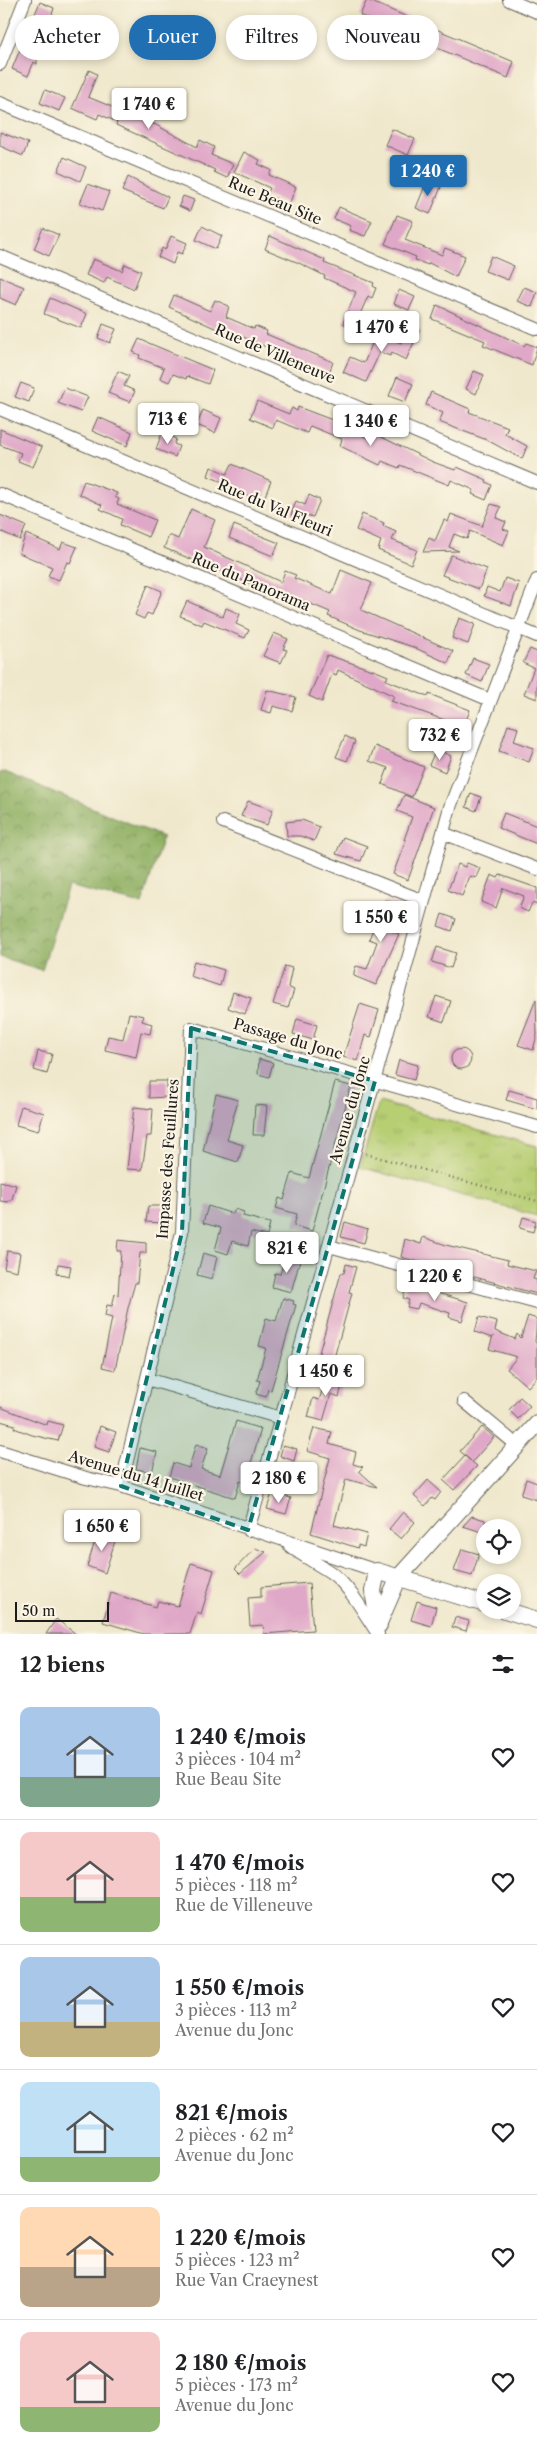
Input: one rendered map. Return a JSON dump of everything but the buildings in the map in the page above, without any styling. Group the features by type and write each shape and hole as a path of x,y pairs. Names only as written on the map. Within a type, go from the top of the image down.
{"main road":[{"path":"379,1631 399,1577 537,1424"},
{"path":"379,1631 373,1591 377,1571 476,1601"},
{"path":"521,1615 537,1620"}],"street":[{"path":"0,64 25,0"},
{"path":"510,0 537,12"},
{"name":"Rue Beau Site","path":"0,103 537,329"},
{"name":"Rue de Villeneuve","path":"0,256 537,483"},
{"name":"Rue du Val Fleuri","path":"0,410 537,636"},
{"name":"Rue du Panorama","path":"0,494 490,700"},
{"name":"Avenue du Jonc","path":"248,1530 282,1418 443,833 455,794 537,580"},
{"path":"223,822 424,901"},
{"path":"443,833 537,869"},
{"name":"Passage du Jonc","path":"191,1028 537,1127"},
{"name":"Impasse des Feuillures","path":"121,1486 182,1232 191,1028"},
{"path":"329,1246 537,1303"},
{"path":"147,1379 282,1418"},
{"path":"464,1401 518,1446"},
{"name":"Avenue du 14 Juillet","path":"0,1451 86,1478 121,1486 284,1542 377,1571"},
{"path":"284,1542 305,1558 331,1573 345,1586 379,1631"}],"path":[{"path":"355,1151 537,1201"}],"highlighted area":[{"path":"191,1028 375,1081 248,1530 121,1486 182,1232"}],"green space":[{"path":"5,772 163,837 142,904 68,886 42,970 0,957 0,773"},
{"path":"379,1102 537,1146 537,1216 360,1167"}]}
